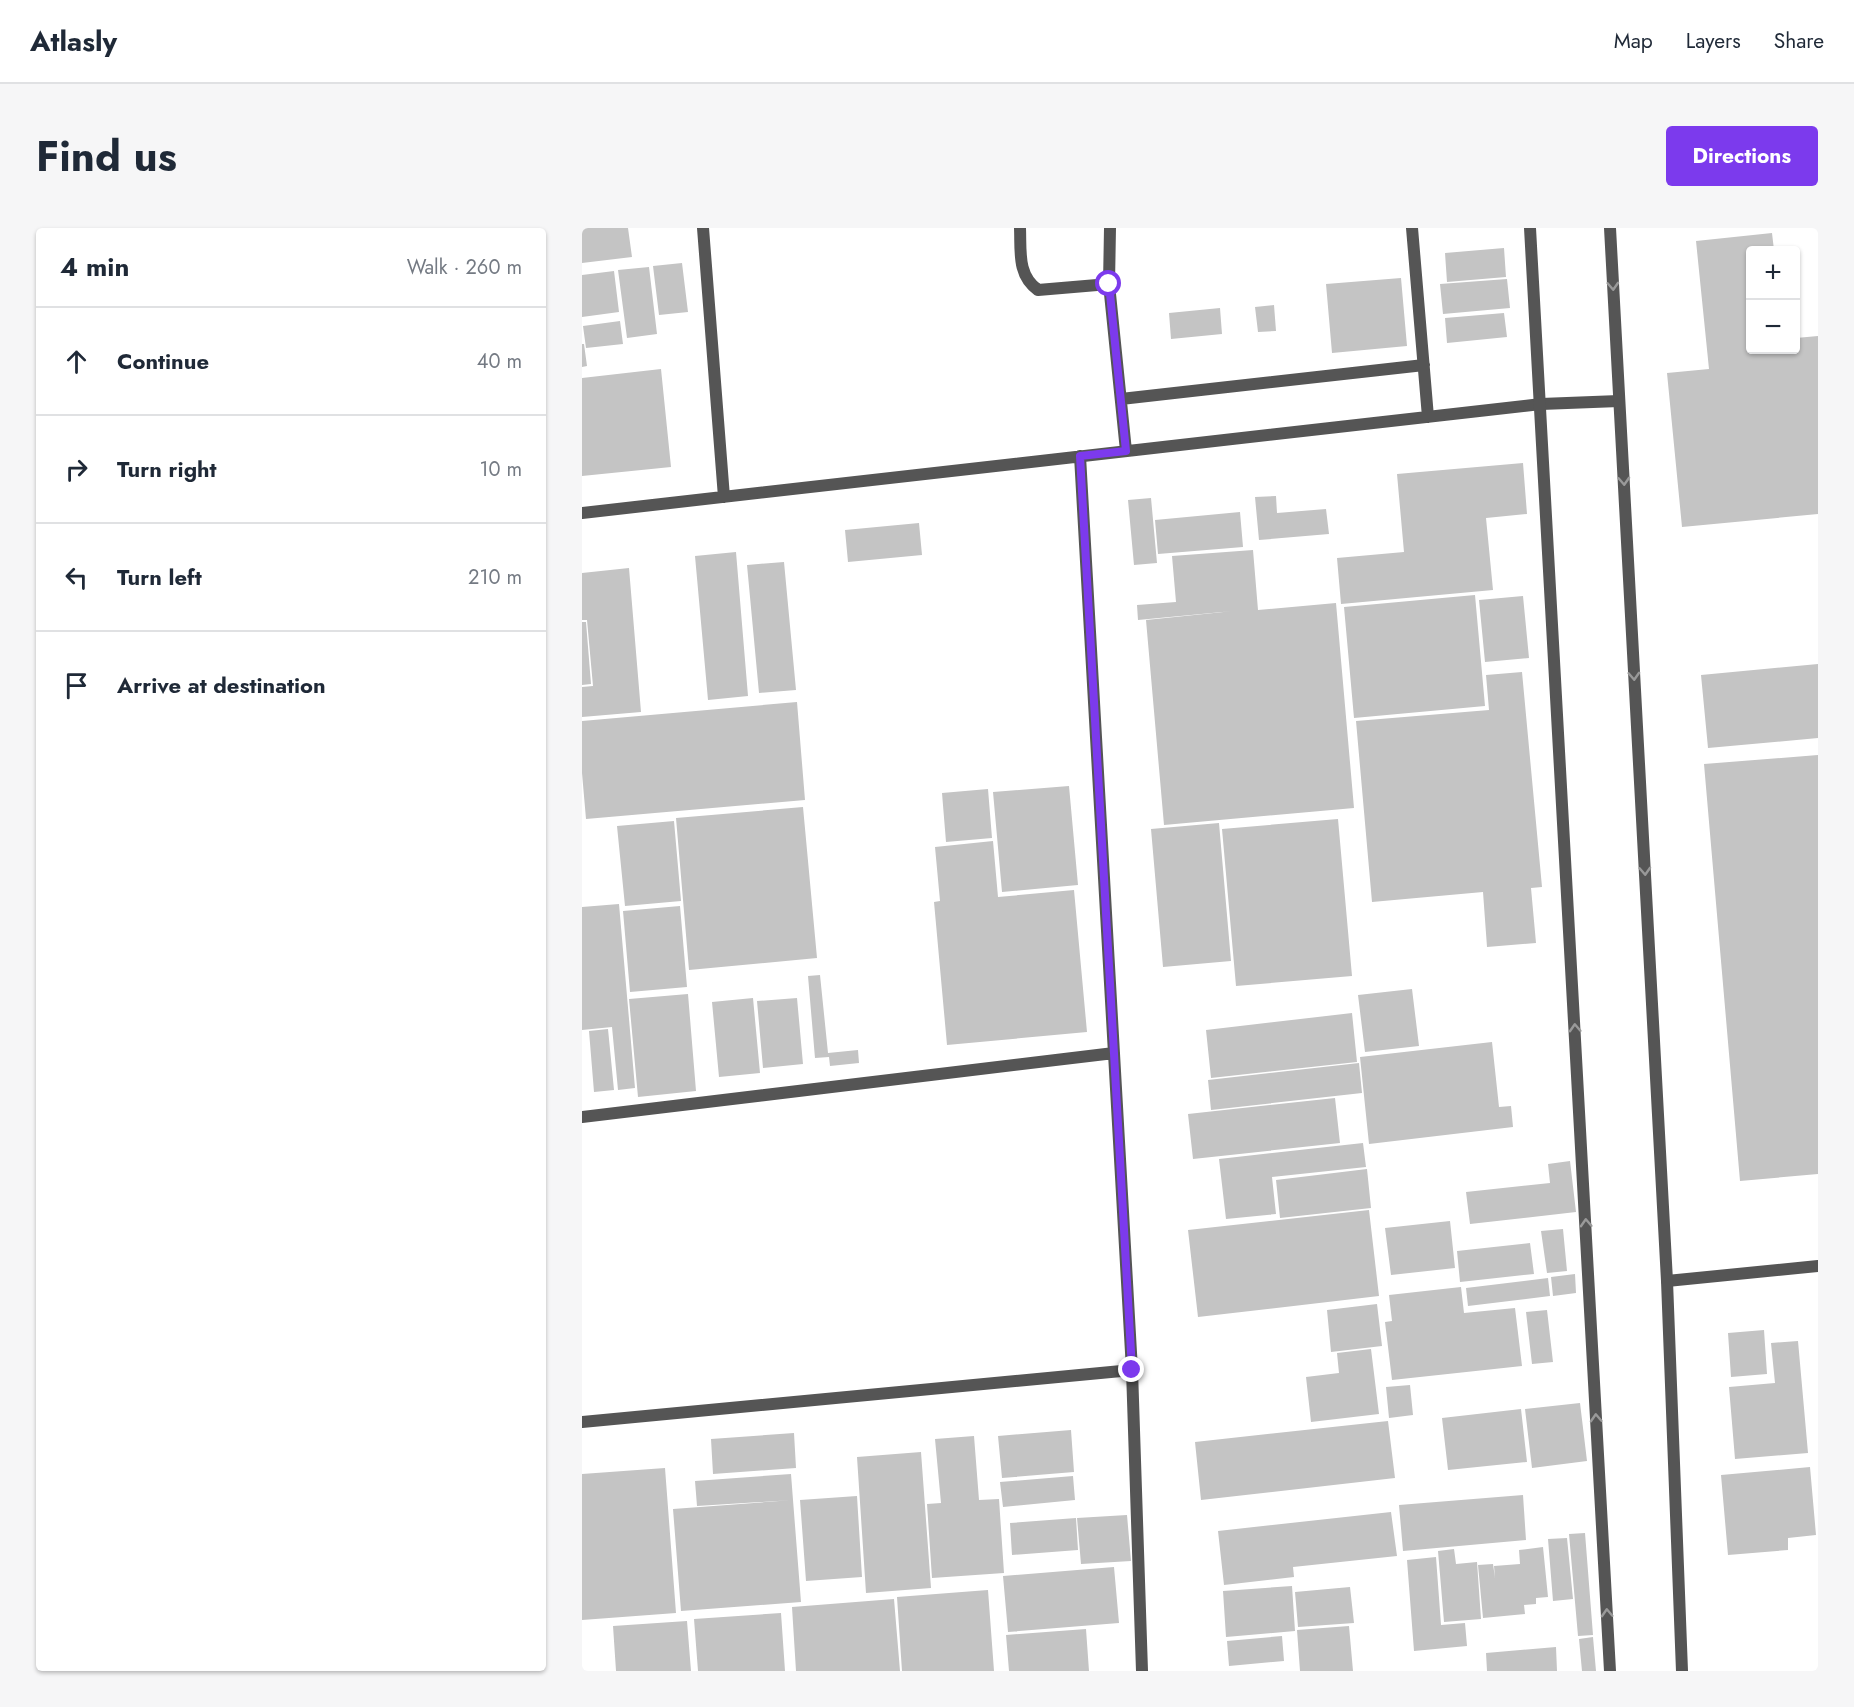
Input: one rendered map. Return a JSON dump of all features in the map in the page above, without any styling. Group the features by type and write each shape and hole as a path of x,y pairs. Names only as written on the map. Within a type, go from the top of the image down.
{"street":[{"path":"703,228 724,497"},
{"path":"1020,228 1022,268 1028,283 1038,290 1109,284"},
{"path":"1110,228 1109,284 1126,451"},
{"path":"1412,228 1428,417"},
{"path":"1530,228 1610,1671"},
{"path":"1610,228 1667,1281 1682,1671"},
{"path":"1121,399 1424,365"},
{"path":"582,513 1541,404 1619,401"},
{"path":"1080,456 1132,1370 1142,1671"},
{"path":"582,1117 1114,1053"},
{"path":"1667,1281 1818,1266"},
{"path":"582,1422 1132,1370"}],"building":[{"path":"582,228 628,228 632,257 582,263"},
{"path":"1772,233 1774,246 1746,246 1746,354 1800,354 1800,338 1818,336 1818,514 1682,527 1667,373 1709,369 1696,241"},
{"path":"1504,248 1506,277 1447,282 1445,253"},
{"path":"682,263 688,312 659,315 653,266"},
{"path":"649,267 657,334 627,338 618,270"},
{"path":"614,271 619,312 582,317 582,275"},
{"path":"1401,278 1407,346 1332,353 1326,284"},
{"path":"1507,279 1510,308 1443,314 1440,284"},
{"path":"1274,305 1276,331 1258,332 1255,307"},
{"path":"1220,308 1222,334 1171,339 1169,313"},
{"path":"1504,313 1507,337 1447,343 1445,318"},
{"path":"620,321 623,344 586,348 583,326"},
{"path":"582,344 584,344 587,366 582,367"},
{"path":"661,369 671,467 582,476 582,378"},
{"path":"1523,463 1527,514 1486,518 1493,590 1341,604 1337,558 1404,552 1397,474"},
{"path":"1276,496 1277,513 1326,509 1329,534 1259,540 1255,497"},
{"path":"1151,498 1157,563 1134,565 1128,500"},
{"path":"1240,512 1243,547 1158,554 1155,520"},
{"path":"919,523 922,555 848,562 845,530"},
{"path":"1253,550 1258,610 1336,603 1354,808 1164,825 1146,620 1233,611 1138,620 1137,605 1176,602 1172,556"},
{"path":"736,552 748,696 708,700 695,556"},
{"path":"784,562 796,690 759,693 747,565"},
{"path":"629,568 641,712 582,717 582,687 593,686 587,620 582,620 582,573"},
{"path":"1475,595 1485,706 1354,718 1344,607"},
{"path":"1523,596 1529,658 1485,662 1479,600"},
{"path":"582,622 586,622 591,684 582,685"},
{"path":"1818,664 1818,738 1708,748 1701,675"},
{"path":"1522,672 1542,887 1531,888 1536,943 1487,947 1483,892 1372,902 1356,721 1489,710 1486,675"},
{"path":"797,702 805,800 586,819 582,773 582,721"},
{"path":"1818,755 1818,1174 1740,1181 1704,764"},
{"path":"1069,786 1078,885 1002,892 993,792"},
{"path":"988,789 992,838 946,842 942,793"},
{"path":"803,807 817,958 689,970 676,818"},
{"path":"1338,819 1352,976 1236,986 1222,829"},
{"path":"674,821 681,901 625,906 617,826"},
{"path":"1219,823 1231,961 1163,967 1151,829"},
{"path":"993,841 998,897 1074,890 1087,1032 947,1045 934,902 940,901 935,847"},
{"path":"619,904 635,1088 618,1090 612,1027 582,1030 582,907"},
{"path":"680,906 687,987 630,992 623,911"},
{"path":"820,975 828,1053 858,1050 859,1063 830,1066 829,1057 815,1058 808,976"},
{"path":"1412,989 1419,1046 1365,1052 1358,995"},
{"path":"688,994 696,1091 638,1097 629,999"},
{"path":"753,998 760,1073 719,1077 712,1002"},
{"path":"797,998 803,1064 763,1068 757,1001"},
{"path":"1352,1013 1357,1062 1211,1078 1206,1030"},
{"path":"608,1029 614,1090 594,1092 589,1031"},
{"path":"1492,1042 1499,1107 1511,1106 1513,1127 1369,1144 1360,1057"},
{"path":"1359,1063 1362,1093 1211,1110 1208,1080"},
{"path":"1335,1098 1340,1143 1193,1159 1188,1114"},
{"path":"1363,1143 1366,1167 1272,1177 1276,1214 1226,1219 1219,1159"},
{"path":"1570,1161 1576,1212 1470,1224 1466,1192 1550,1183 1548,1164"},
{"path":"1367,1169 1371,1208 1280,1218 1276,1180"},
{"path":"1369,1210 1379,1296 1198,1317 1188,1230"},
{"path":"1450,1221 1455,1268 1391,1275 1385,1228"},
{"path":"1563,1229 1567,1271 1547,1273 1541,1231"},
{"path":"1530,1243 1534,1274 1460,1282 1457,1251"},
{"path":"1575,1274 1576,1293 1553,1296 1551,1277"},
{"path":"1548,1278 1550,1296 1468,1306 1466,1288"},
{"path":"1461,1287 1464,1313 1515,1308 1522,1366 1392,1380 1385,1322 1392,1321 1389,1295"},
{"path":"1377,1304 1382,1346 1331,1352 1327,1310"},
{"path":"1547,1310 1553,1362 1532,1364 1526,1312"},
{"path":"1764,1330 1767,1374 1731,1377 1728,1333"},
{"path":"1798,1341 1808,1453 1735,1459 1729,1387 1775,1383 1771,1343"},
{"path":"1371,1349 1379,1414 1311,1422 1306,1377 1339,1373 1337,1353"},
{"path":"1410,1385 1413,1415 1389,1418 1386,1387"},
{"path":"1580,1403 1587,1461 1532,1468 1525,1409"},
{"path":"1521,1409 1527,1462 1448,1470 1442,1418"},
{"path":"1388,1421 1395,1478 1201,1500 1195,1442"},
{"path":"1071,1430 1074,1472 1002,1478 998,1436"},
{"path":"794,1433 796,1468 713,1474 711,1439"},
{"path":"974,1436 979,1500 999,1499 1004,1573 932,1578 927,1504 941,1503 935,1439"},
{"path":"921,1452 931,1588 866,1593 857,1457"},
{"path":"1810,1467 1816,1535 1788,1538 1788,1550 1728,1555 1721,1475"},
{"path":"665,1468 676,1613 582,1620 582,1474"},
{"path":"791,1474 793,1500 697,1506 695,1481"},
{"path":"1073,1476 1075,1500 1003,1507 1000,1482"},
{"path":"1523,1495 1526,1540 1403,1551 1399,1505"},
{"path":"857,1496 862,1577 806,1581 800,1500"},
{"path":"793,1500 801,1602 681,1611 673,1509"},
{"path":"1391,1512 1397,1556 1293,1567 1294,1577 1224,1585 1218,1531"},
{"path":"1127,1515 1131,1561 1081,1564 1077,1518"},
{"path":"1076,1518 1078,1550 1012,1555 1010,1523"},
{"path":"1585,1533 1593,1635 1578,1636 1569,1534"},
{"path":"1567,1538 1573,1599 1553,1601 1548,1539"},
{"path":"1543,1547 1548,1597 1536,1598 1536,1604 1524,1605 1525,1614 1483,1618 1478,1565 1493,1564 1495,1578 1494,1566 1520,1564 1519,1550"},
{"path":"1454,1549 1456,1564 1477,1562 1481,1619 1444,1622 1438,1551"},
{"path":"1436,1557 1441,1625 1465,1623 1467,1646 1414,1651 1407,1560"},
{"path":"1114,1567 1119,1623 1008,1632 1003,1576"},
{"path":"1292,1586 1295,1631 1226,1637 1223,1591"},
{"path":"1350,1587 1354,1623 1298,1627 1295,1592"},
{"path":"988,1590 994,1671 902,1671 897,1597"},
{"path":"894,1599 900,1671 796,1671 792,1607"},
{"path":"781,1613 785,1671 698,1671 694,1619"},
{"path":"687,1621 691,1671 616,1671 613,1626"},
{"path":"1349,1626 1353,1671 1300,1671 1297,1630"},
{"path":"1086,1629 1089,1671 1009,1671 1006,1635"},
{"path":"1282,1636 1284,1661 1229,1666 1227,1641"},
{"path":"1593,1637 1596,1671 1582,1671 1579,1639"},
{"path":"1556,1647 1557,1671 1487,1671 1486,1653"}],"route":[{"path":"1109,284 1126,451 1080,456 1132,1370"}]}
